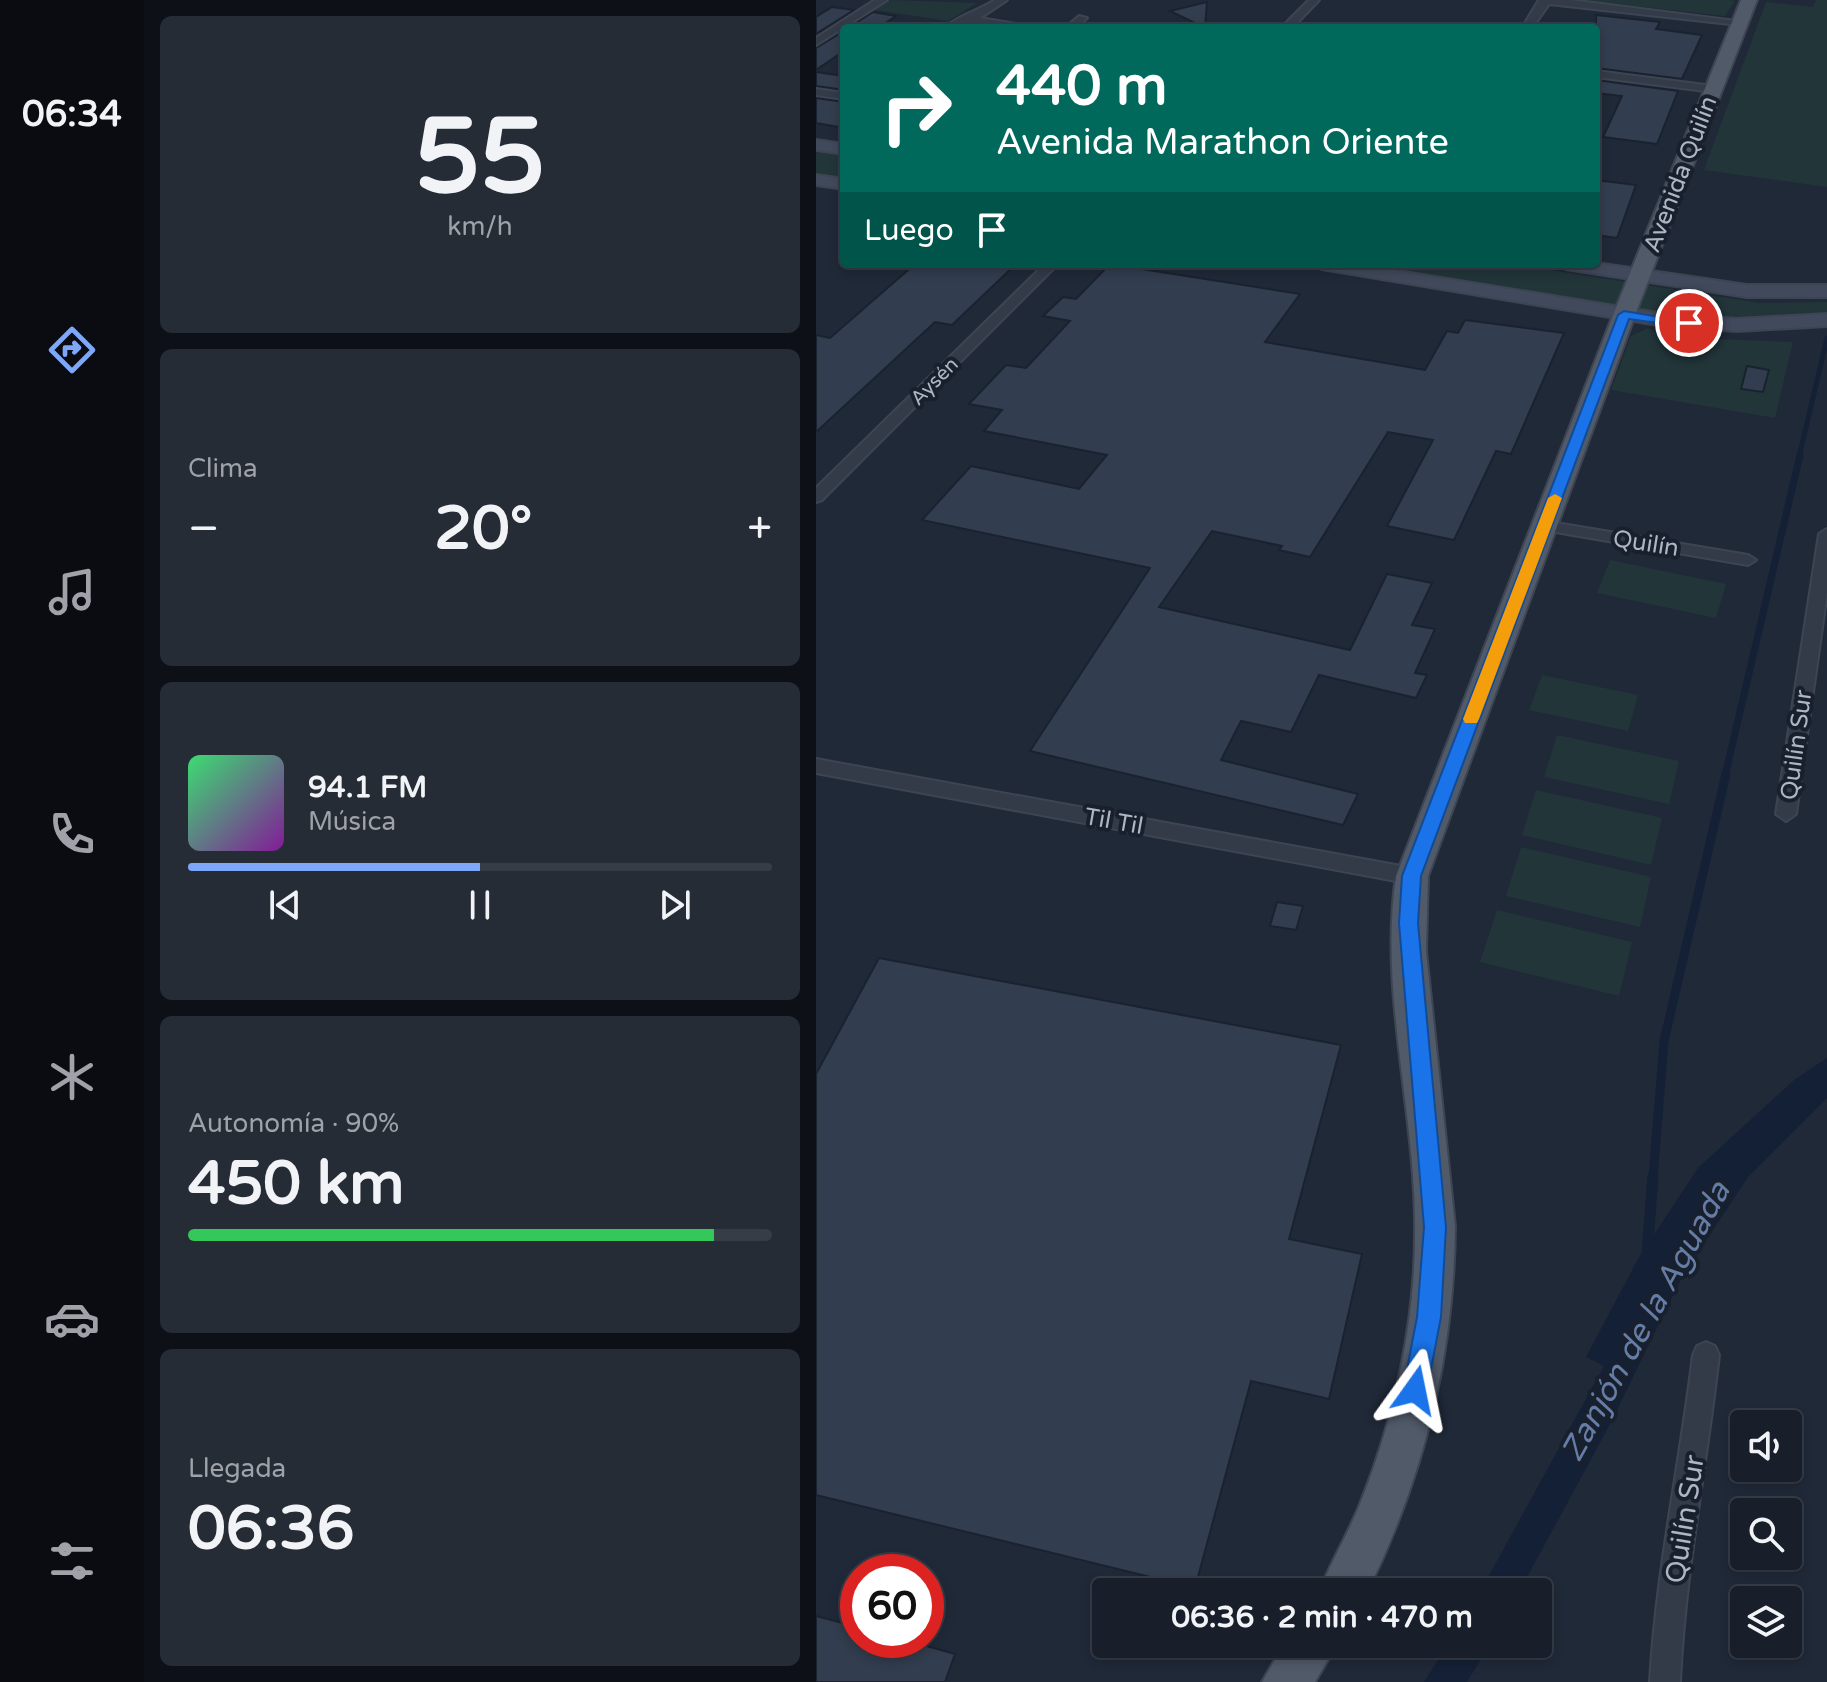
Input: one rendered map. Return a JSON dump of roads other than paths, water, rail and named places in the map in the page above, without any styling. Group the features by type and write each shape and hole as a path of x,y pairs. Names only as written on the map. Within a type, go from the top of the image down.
{"main road":[{"name":"Avenida Quilín","path":"1348,1578 1375,1519 1409,1416 1421,1365 1432,1287 1435,1227 1409,923 1412,876 1624,315 1749,0"},
{"path":"816,145 840,148"},
{"path":"816,180 840,183"},
{"path":"1346,268 1624,315 1710,325 1817,321"},
{"path":"1591,268 1747,291 1822,291"},
{"path":"1286,1682 1304,1658"},
{"path":"1303,1682 1310,1658"}],"street":[{"path":"844,24 882,0"},
{"path":"976,0 1000,1"},
{"path":"1290,24 1314,0"},
{"path":"1530,24 1546,0 1739,22"},
{"path":"972,19 1000,1"},
{"path":"1075,24 1082,18"},
{"path":"955,24 962,19 1008,24"},
{"path":"816,42 840,27"},
{"path":"1600,75 1713,89"},
{"path":"816,92 840,95"},
{"name":"Aysén","path":"816,497 1048,268"},
{"name":"Quilín","path":"1544,526 1748,560"},
{"name":"Quilín Sur","path":"1786,814 1827,534"},
{"name":"Til Til","path":"816,766 1412,876"},
{"name":"Quilín Sur","path":"1665,1682 1668,1617 1695,1451 1706,1355"}],"water":[{"name":"Zanjón de la Aguada","path":"1827,1058 1827,1098 1748,1177 1682,1277 1609,1426 1527,1578 1488,1578 1604,1366 1586,1357 1638,1259 1698,1168 1794,1080"},
{"path":"1439,1658 1482,1658 1467,1682 1424,1682"}],"waterway":[{"path":"1799,457 1827,338"},
{"path":"1725,776 1800,455"},
{"path":"1653,1178 1664,1041 1726,774"},
{"name":"Zanjón de la Aguada","path":"1647,1254 1653,1176"}]}
